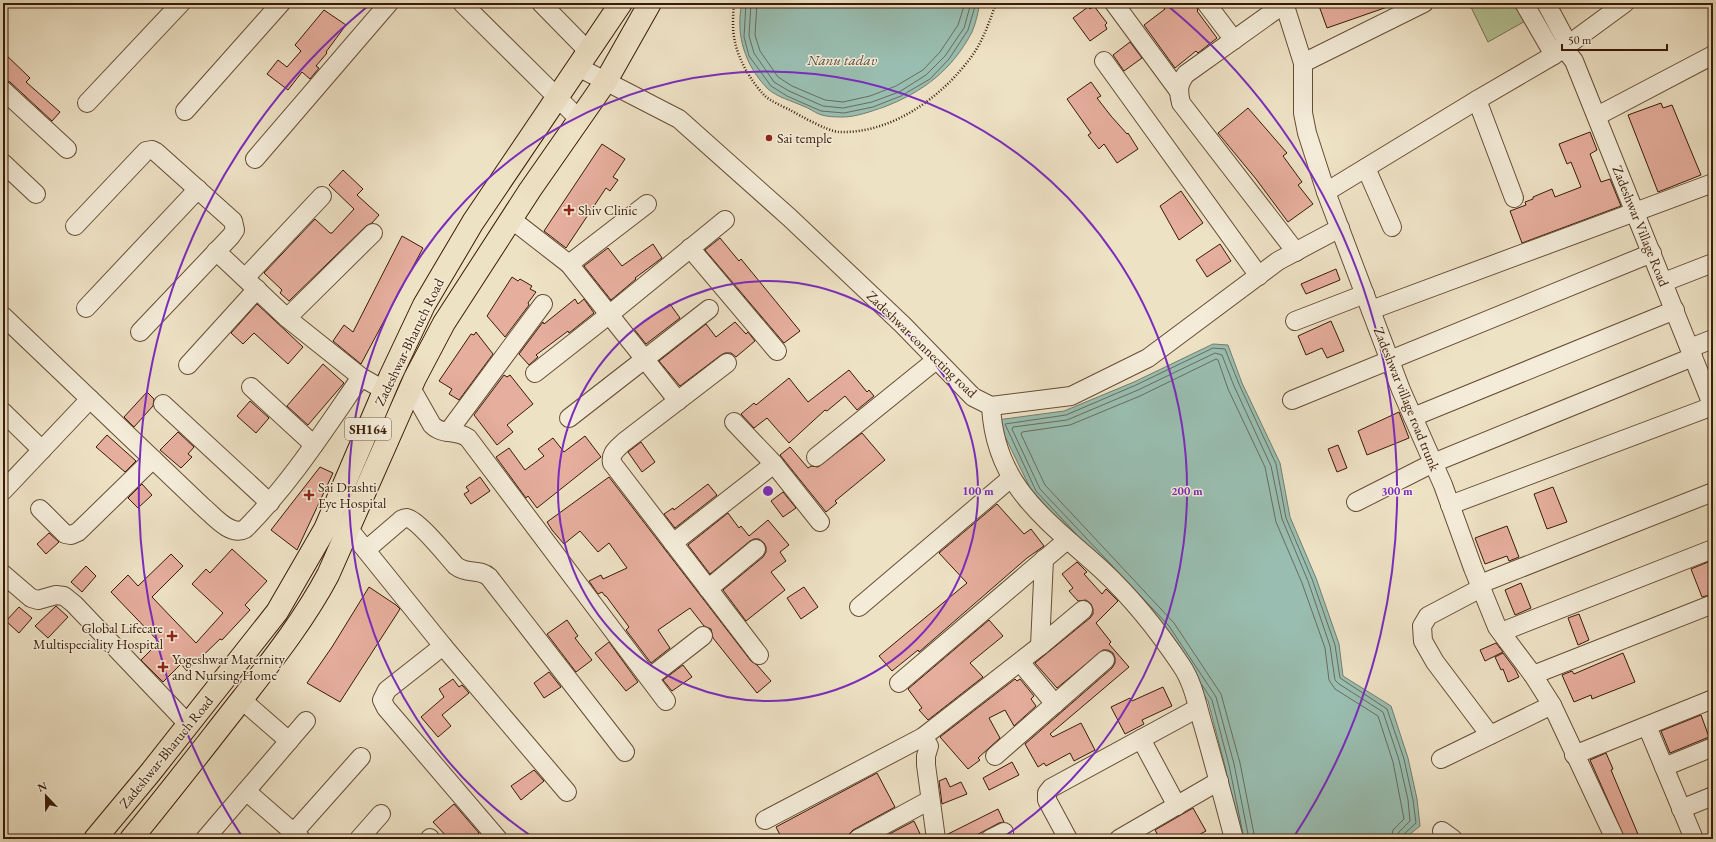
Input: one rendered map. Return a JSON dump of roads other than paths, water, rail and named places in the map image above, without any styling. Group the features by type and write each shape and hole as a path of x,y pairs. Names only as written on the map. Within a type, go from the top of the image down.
{"main road":[{"name":"Zadeshwar-Bharuch Road","path":"95,839 150,774 277,612 325,529 384,390 424,305 466,235 621,3"},
{"name":"Zadeshwar-Bharuch Road","path":"131,839 179,781 289,638 314,601 328,575 411,388 444,323 511,219 606,81 650,3"},
{"path":"231,670 246,693"}],"street":[{"path":"87,103 181,3"},
{"path":"185,111 281,3"},
{"path":"255,158 389,3"},
{"path":"462,3 579,119"},
{"name":"Zadeshwar connecting road","path":"541,3 584,59 606,81 679,119 790,218 903,325 973,397 991,406 1072,396 1148,358 1278,261 1340,228"},
{"path":"1114,3 1178,90 1181,103 1296,252"},
{"path":"1206,3 1234,40"},
{"path":"1303,63 1424,3"},
{"name":"Zadeshwar Village Road","path":"1524,3 1562,49 1574,61 1713,407"},
{"path":"1546,3 1562,49"},
{"path":"1326,192 1562,49 1625,3"},
{"path":"1178,90 1181,80 1186,74 1284,4"},
{"name":"Zadeshwar village road trunk","path":"1284,4 1303,63 1302,112 1306,133 1326,192 1390,360 1450,505 1497,627 1533,675 1552,705 1574,755 1615,839"},
{"path":"1597,116 1713,55"},
{"path":"1104,61 1259,276"},
{"path":"3,90 67,149"},
{"path":"1477,100 1514,198"},
{"path":"75,226 146,151 152,150 233,221 235,230 231,236 140,332"},
{"path":"3,163 36,194"},
{"path":"1366,168 1392,226"},
{"path":"1295,322 1368,302 1635,212 1713,183"},
{"path":"86,308 198,189"},
{"path":"188,365 251,283 322,196"},
{"path":"569,264 647,204"},
{"path":"511,219 569,264 646,358 678,401"},
{"path":"535,373 725,220"},
{"path":"288,318 373,233"},
{"path":"690,248 777,351"},
{"path":"216,251 288,318 361,377 384,390"},
{"path":"1292,400 1652,253"},
{"path":"1664,282 1713,263"},
{"path":"448,432 543,304"},
{"path":"569,418 709,309"},
{"path":"1413,417 1675,310"},
{"path":"3,316 202,506 231,530 240,532 245,529 270,503 314,445 361,377"},
{"path":"1356,502 1433,463 1691,352 1713,339"},
{"path":"816,457 936,360"},
{"path":"727,364 624,442 611,457 612,464 760,655"},
{"path":"251,387 314,445"},
{"path":"411,388 432,425 437,430 461,433 468,438 666,701"},
{"path":"3,491 90,399"},
{"path":"163,404 270,503"},
{"path":"991,406 992,426 998,450 1011,478 1046,521 1102,571 1134,604 1183,667 1198,708 1234,839"},
{"path":"1450,505 1713,407"},
{"path":"3,412 42,450"},
{"path":"734,422 774,464 820,522"},
{"path":"40,509 65,534 71,535 78,532 153,459"},
{"path":"673,543 774,464"},
{"path":"859,607 1011,478"},
{"path":"1490,735 1435,662 1423,641 1422,626 1428,616 1481,586 1713,492"},
{"path":"366,550 400,520 406,518 414,521 421,527 462,571 484,573 489,577 625,752"},
{"path":"348,528 443,646 567,792"},
{"path":"899,683 1067,540"},
{"path":"708,589 756,549"},
{"path":"1501,632 1713,549"},
{"path":"1040,646 1044,559"},
{"path":"3,574 31,598 38,600 56,595 64,596 74,604 188,725"},
{"path":"1533,675 1713,604"},
{"path":"765,820 923,738 1040,646 1083,610"},
{"path":"649,678 703,636"},
{"path":"443,646 387,690 382,700 386,708 498,839"},
{"path":"995,756 1105,660"},
{"path":"1020,662 1055,704"},
{"path":"246,693 289,741"},
{"path":"1574,755 1713,699"},
{"path":"1441,759 1552,705"},
{"path":"1068,839 1047,800 1047,793 1051,788 1198,708"},
{"path":"205,839 306,721"},
{"path":"1647,726 1694,839"},
{"path":"923,738 928,746 926,765 936,839"},
{"path":"1141,739 1177,806"},
{"path":"1664,767 1713,747"},
{"path":"246,791 294,837 361,757"},
{"path":"1119,839 1219,781"},
{"path":"1681,809 1713,796"},
{"path":"858,839 930,800"},
{"path":"359,839 381,814"}],"water":[{"name":"Nanu tadav","path":"742,3 980,3 972,32 964,46 946,68 935,78 924,87 884,107 864,114 843,117 822,115 785,99 768,89 760,80 748,60 741,38 740,15"},
{"path":"1213,344 1228,345 1242,383 1280,463 1290,517 1316,578 1339,644 1343,676 1391,706 1408,758 1417,799 1420,826 1404,839 1240,839 1225,766 1208,701 1162,632 1033,494 997,420 1064,411 1134,382"}],"place":[{"name":"Sai temple","path":"769,138"},
{"name":"Shiv Clinic","path":"569,210"},
{"name":"Sai Drashti Eye Hospital","path":"309,495"},
{"name":"Global Lifecare Multispeciality Hospital","path":"172,636"},
{"name":"Yogeshwar Maternity and Nursing Home","path":"163,667"}]}
